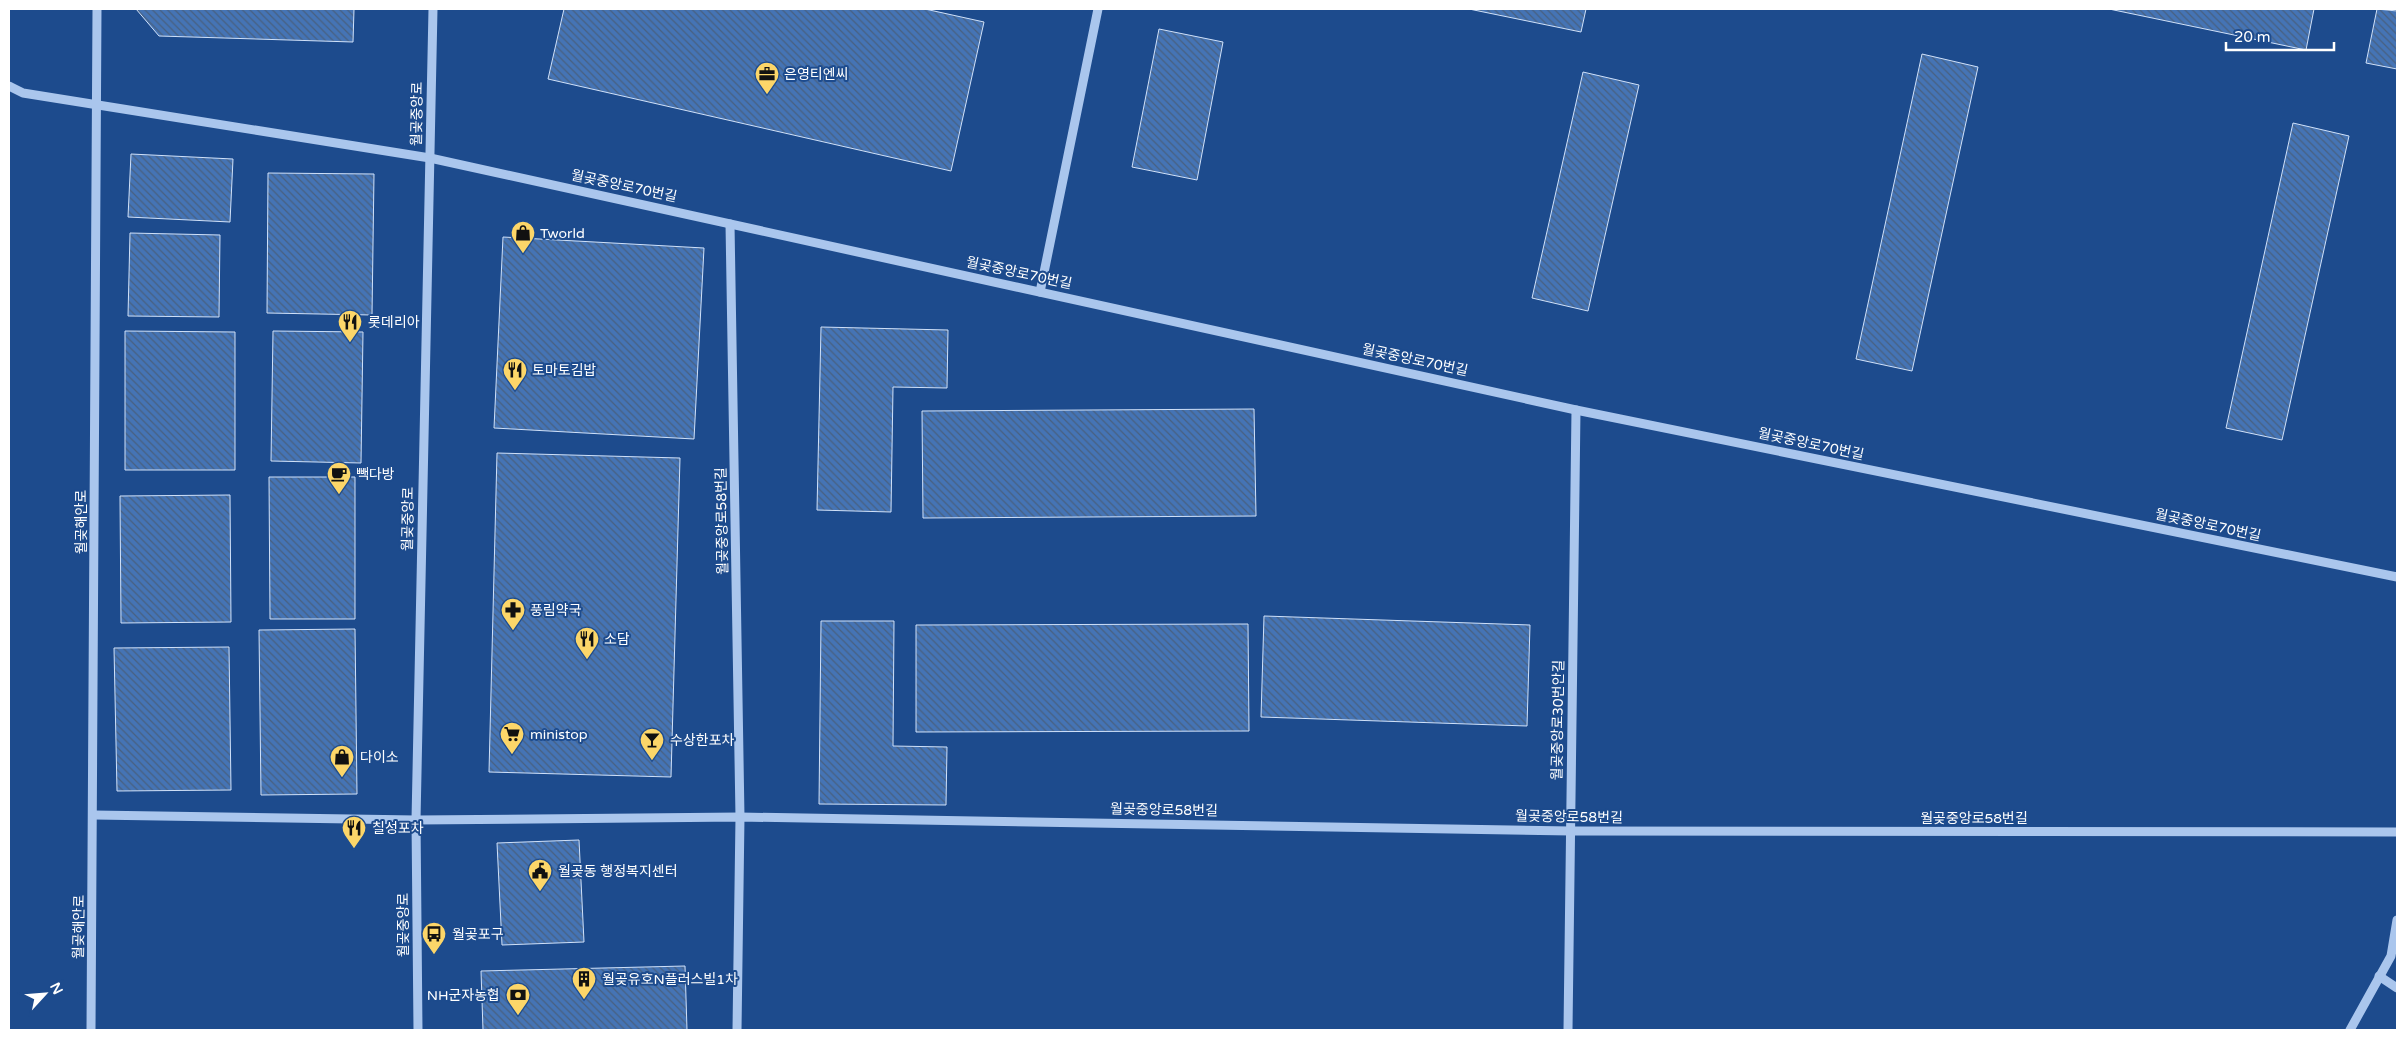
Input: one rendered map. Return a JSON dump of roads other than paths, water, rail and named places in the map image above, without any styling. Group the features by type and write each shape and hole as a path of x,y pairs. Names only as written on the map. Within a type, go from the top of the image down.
{"street":[{"name":"월곶해안로","path":"91,1030 94,815 97,9"},
{"name":"월곶중앙로","path":"418,1030 416,820 433,9"},
{"path":"1040,292 1098,9"},
{"path":"9,86 23,93 96,104"},
{"name":"월곶중앙로70번길","path":"96,104 430,158 1576,410 2397,577"},
{"name":"월곶중앙로58번길","path":"730,224 740,817 738,1030"},
{"name":"월곶중앙로30번안길","path":"1568,1030 1576,410"},
{"name":"월곶중앙로58번길","path":"94,815 416,820 740,817 1571,831 2397,832"},
{"path":"2350,1030 2391,956 2397,920"},
{"path":"2379,976 2397,988"}],"place":[{"name":"은영티엔씨","path":"767,95"},
{"name":"Tworld","path":"523,254"},
{"name":"롯데리아","path":"350,343"},
{"name":"토마토김밥","path":"515,391"},
{"name":"빽다방","path":"339,495"},
{"name":"풍림약국","path":"513,631"},
{"name":"소담","path":"587,660"},
{"name":"ministop","path":"512,755"},
{"name":"수상한포차","path":"652,761"},
{"name":"다이소","path":"342,778"},
{"name":"칠성포차","path":"354,849"},
{"name":"월곶동 행정복지센터","path":"540,892"},
{"name":"월곶포구","path":"434,955"},
{"name":"월곶유호N플러스빌1차","path":"584,1000"},
{"name":"NH군자농협","path":"518,1016"}]}
